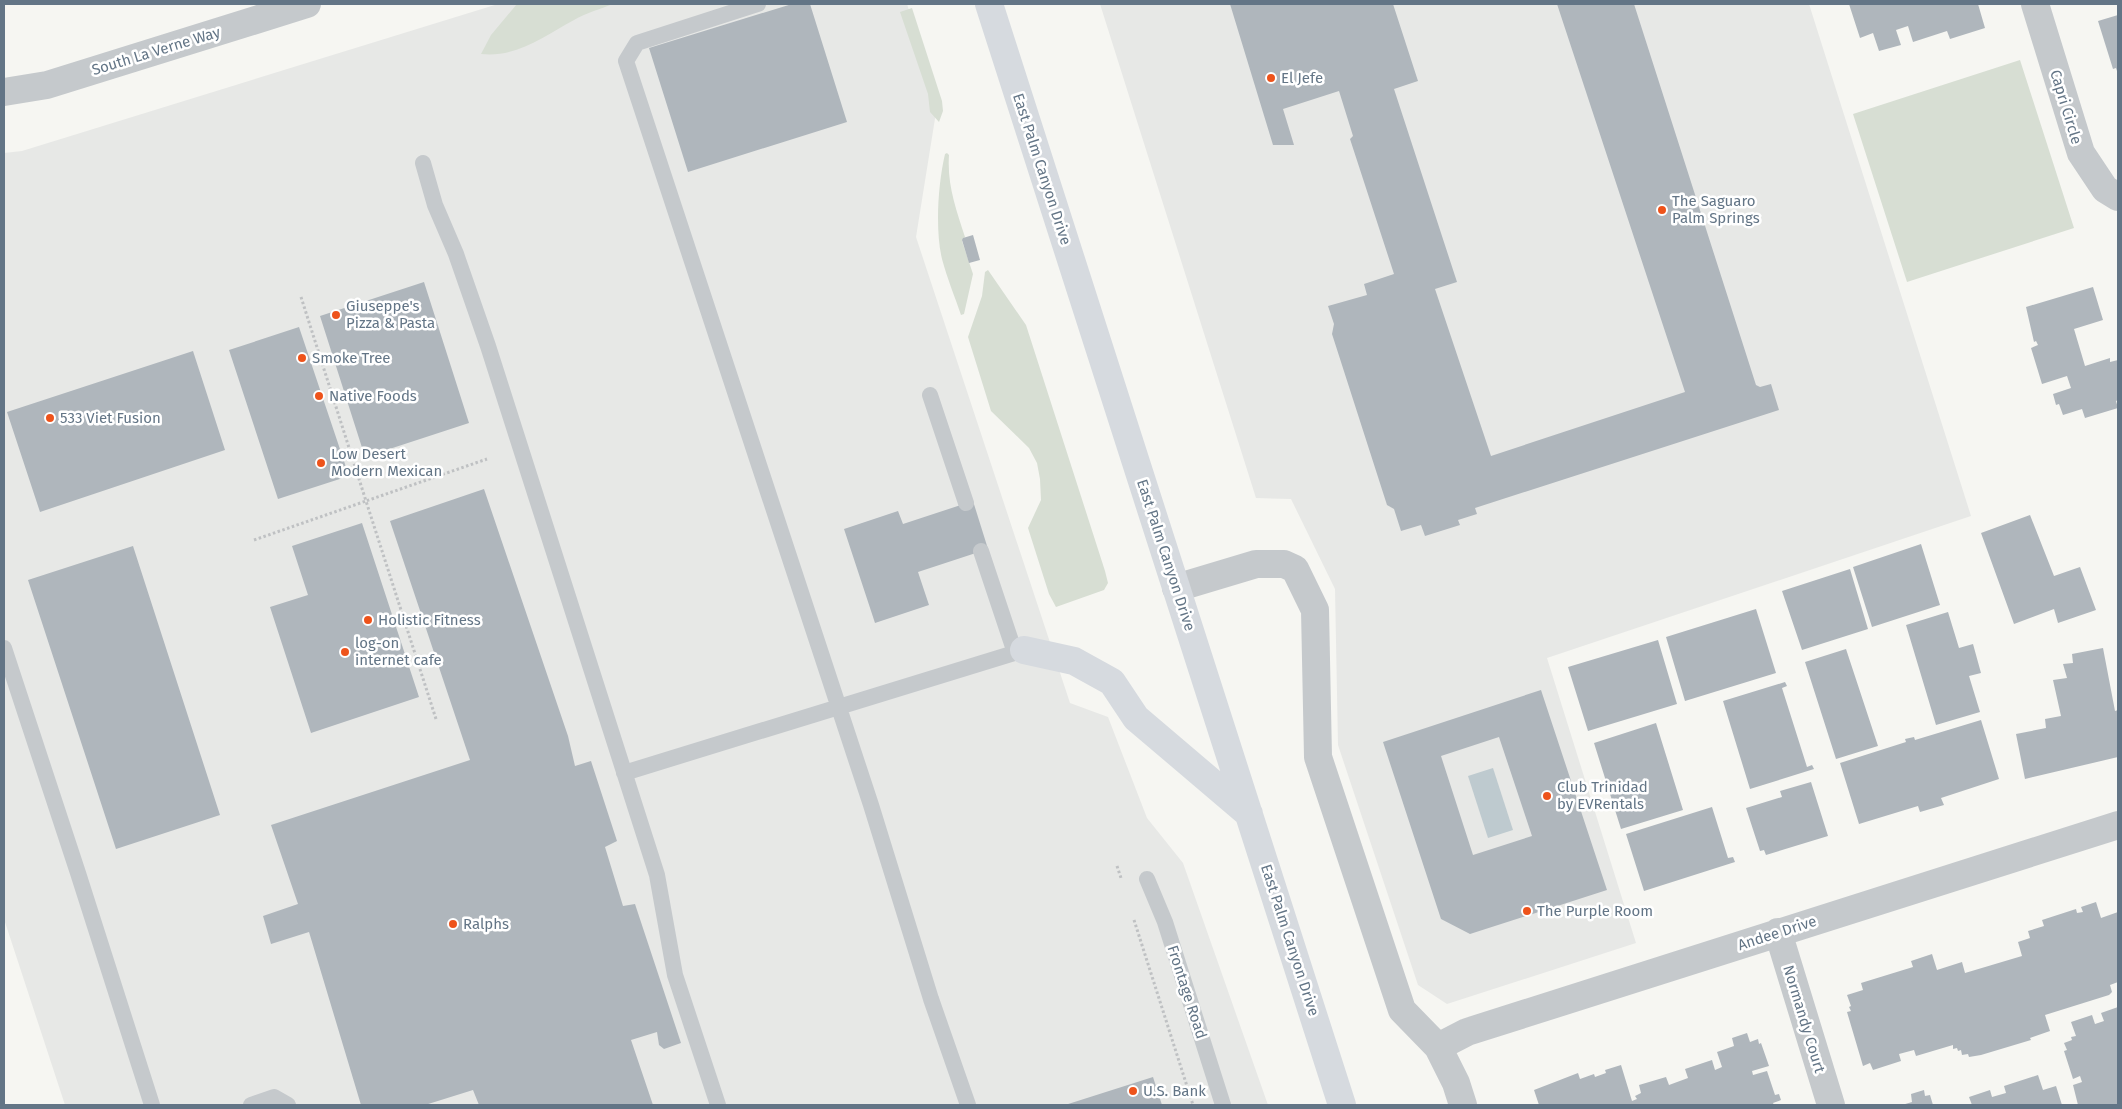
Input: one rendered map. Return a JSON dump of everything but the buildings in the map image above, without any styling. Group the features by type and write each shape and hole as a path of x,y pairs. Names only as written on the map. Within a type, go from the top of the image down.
{"main road":[{"name":"East Palm Canyon Drive","path":"989,4 1342,1105"},
{"path":"1019,652 1074,661 1112,682 1136,718 1249,814"}],"street":[{"name":"South La Verne Way","path":"4,92 47,85 307,4"},
{"name":"Capri Circle","path":"2035,4 2081,153 2105,189 2118,197"},
{"path":"1176,588 1256,564 1284,564 1295,569 1315,610 1318,756 1402,1010 1438,1047 1456,1083 1463,1105"},
{"name":"Andee Drive","path":"1438,1047 1467,1032 2118,825"},
{"name":"Normandy Court","path":"1778,932 1831,1105"}],"lane":[{"path":"758,4 637,43 626,61 838,708 931,999 968,1105"},
{"path":"423,164 435,205 456,254 491,355 656,875 675,975 718,1105"},
{"path":"930,395 966,503"},
{"path":"624,773 1019,652 981,551"},
{"path":"4,648 152,1105"},
{"name":"Frontage Road","path":"1147,879 1165,922 1223,1105"},
{"path":"251,1105 274,1097 288,1105"}],"path":[{"path":"301,297 436,719"},
{"path":"254,540 486,459"},
{"path":"1117,866 1123,883"},
{"path":"1133,915 1193,1105"}],"shaded area":[{"path":"498,4 907,4 938,100 916,237 1070,703 1108,717 1147,818 1183,863 1268,1105 65,1105 4,919 4,153 22,151"},
{"path":"517,4 613,4 588,13 541,39 518,49 507,53 481,54 491,35"},
{"path":"1100,4 1809,4 1971,516 1547,658 1636,943 1447,1004 1418,985 1338,745 1335,589 1291,499 1256,498"},
{"path":"912,8 942,101 943,111 939,122 930,112 928,94 900,12"},
{"path":"2020,60 2074,228 1907,282 1853,114"},
{"path":"945,154 949,155 949,177 953,197 965,237 962,241 973,274 964,314 961,315 942,259 940,247 938,221 939,193"},
{"path":"988,270 1026,325 1108,583 1104,590 1056,607 1049,594 1028,528 1041,500 1037,463 1029,448 991,411 968,337 982,296 985,272"},
{"path":"1493,768 1513,830 1488,838 1468,776"}],"place":[{"name":"El Jefe","path":"1271,78"},
{"name":"The Saguaro Palm Springs","path":"1662,210"},
{"name":"Giuseppe's Pizza & Pasta","path":"336,315"},
{"name":"Smoke Tree","path":"302,358"},
{"name":"Native Foods","path":"319,396"},
{"name":"533 Viet Fusion","path":"50,418"},
{"name":"Low Desert Modern Mexican","path":"321,463"},
{"name":"Holistic Fitness","path":"368,620"},
{"name":"log-on internet cafe","path":"345,652"},
{"name":"Club Trinidad by EVRentals","path":"1547,796"},
{"name":"The Purple Room","path":"1527,911"},
{"name":"Ralphs","path":"453,924"},
{"name":"U.S. Bank","path":"1133,1091"}]}
